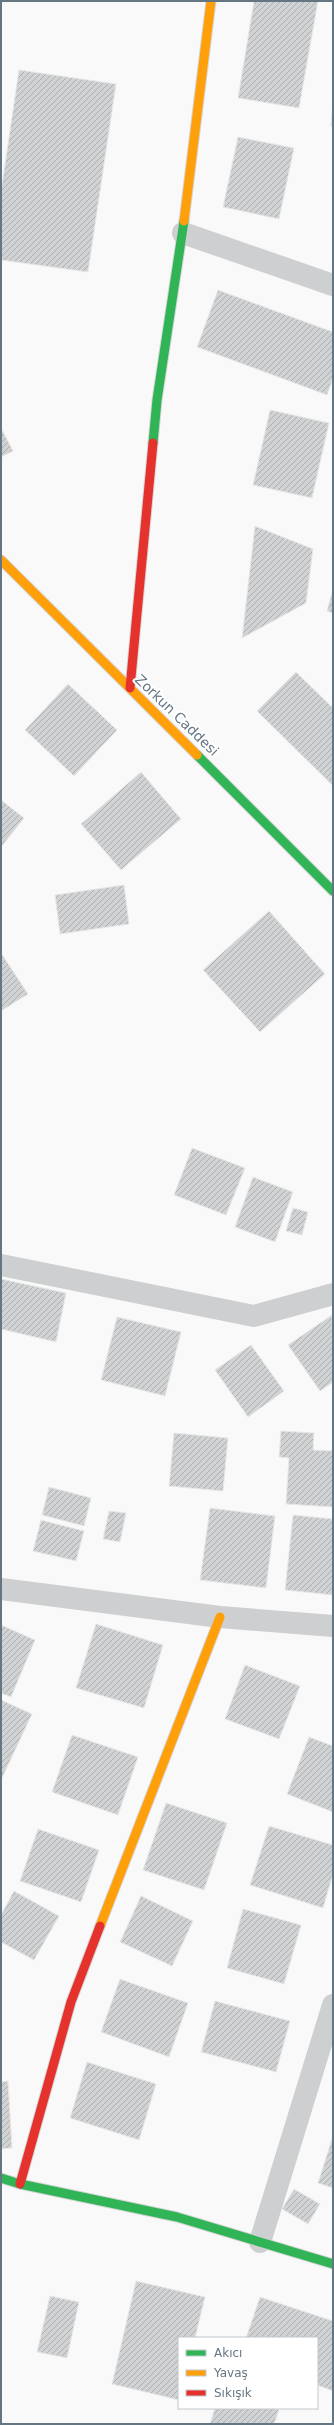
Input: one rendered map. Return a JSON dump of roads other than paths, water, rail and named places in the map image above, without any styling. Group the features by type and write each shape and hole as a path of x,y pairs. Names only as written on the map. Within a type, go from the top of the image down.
{"street":[{"path":"130,688 157,400 183,234 211,1"},
{"path":"183,234 333,284"},
{"name":"Zorkun Caddesi","path":"1,560 332,888"},
{"path":"1,1265 254,1316 333,1294"},
{"path":"1,1589 220,1617 333,1626"},
{"path":"20,2184 70,2002 220,1617"},
{"path":"260,2242 333,2005"},
{"path":"1,2178 20,2184 177,2217 333,2264"}]}
